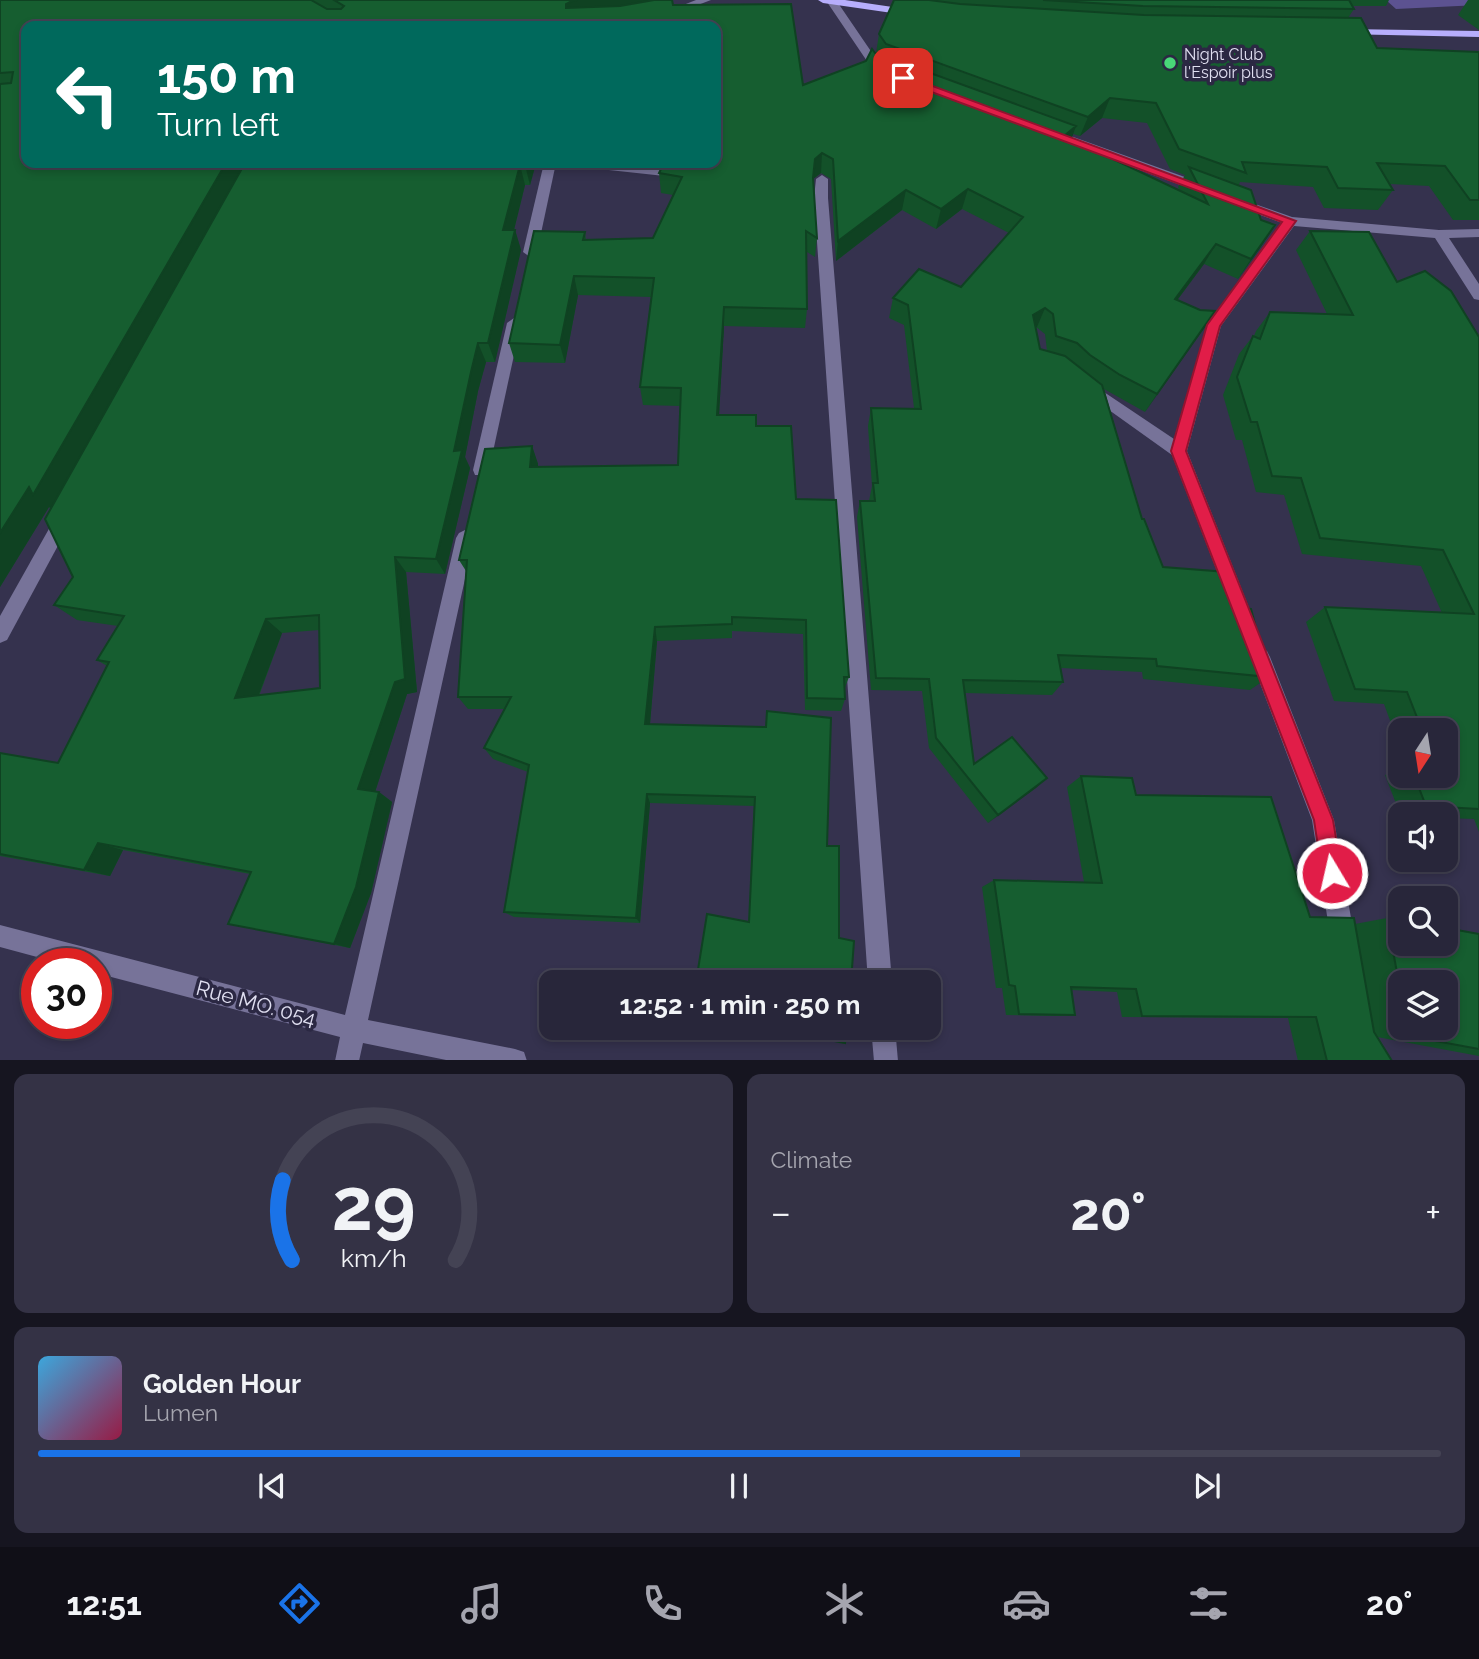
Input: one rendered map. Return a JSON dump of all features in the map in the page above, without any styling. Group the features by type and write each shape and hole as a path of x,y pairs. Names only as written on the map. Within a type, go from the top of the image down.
{"main road":[{"path":"827,1 928,15"},
{"path":"1328,32 1479,34"}],"street":[{"path":"659,13 706,0"},
{"path":"827,1 877,68 890,73"},
{"path":"1045,130 1212,192"},
{"path":"526,271 549,168"},
{"path":"625,168 687,175"},
{"path":"822,179 821,211 879,970"},
{"path":"1225,197 1290,221 1439,234 1479,233"},
{"path":"1178,451 1214,325 1290,221"},
{"path":"1439,234 1479,295"},
{"path":"477,488 520,298"},
{"path":"1074,380 1178,451 1323,820 1347,966"},
{"path":"0,634 73,501"},
{"path":"347,1060 471,515"},
{"name":"Rue MO. 054","path":"0,936 354,1029 515,1060"},
{"path":"884,1040 886,1060"}],"shaded area":[{"path":"1386,0 1479,0 1479,5 1396,9"}],"building":[{"path":"0,0 311,0 327,9 341,9 344,6 334,0 577,0 566,4 566,8 620,6 654,0 672,0 673,5 791,4 803,85 866,61 872,49 875,53 1076,126 1064,136 1208,204 1189,167 1251,190 1261,220 1275,225 1251,259 1216,244 1175,299 1200,310 1215,311 1157,394 1120,375 1077,343 1056,336 1053,314 1045,308 1033,315 1040,349 1065,356 1102,385 1142,519 1163,567 1227,572 1236,608 1251,609 1269,677 1157,666 1156,659 1058,655 1063,682 963,680 974,764 1012,737 1047,778 998,815 936,738 929,679 876,678 860,501 875,501 873,483 878,483 871,408 921,409 908,305 893,298 919,269 961,287 1023,217 968,189 941,209 906,190 838,241 833,159 822,153 815,159 813,178 817,238 806,231 807,309 724,307 717,415 756,415 756,426 791,426 796,499 836,500 849,677 844,677 845,699 807,698 806,620 732,617 732,624 655,627 645,724 766,727 767,711 831,718 827,846 839,846 839,938 854,941 852,970 698,970 707,914 749,922 755,797 647,794 636,918 504,912 529,765 484,748 511,697 458,697 467,560 459,560 485,449 532,446 530,467 678,465 681,388 640,387 654,278 574,276 560,345 509,343 534,231 585,232 583,240 653,238 682,177 659,173 662,168 721,168 721,21 21,21 21,168 223,168 33,495 29,487 0,533 0,84 11,83 13,72 0,73"},
{"path":"894,0 1144,15 1361,18 1377,48 1479,52 1479,200 1470,200 1445,166 1377,163 1393,190 1338,188 1327,167 1242,162 1246,173 1179,149 1156,103 1110,98 1088,117 886,44 879,34"},
{"path":"1043,0 1349,0 1354,9 1143,6"},
{"path":"242,168 519,168 503,230 515,230 488,343 478,343 471,372 454,451 462,450 436,559 395,557 405,679 395,682 358,789 379,792 356,887 334,944 228,924 251,872 98,843 84,870 0,854 0,753 58,763 109,662 97,660 124,616 54,605 73,577 45,519","holes":["319,615 320,688 235,698 266,619"]},
{"path":"1310,231 1369,232 1397,282 1425,271 1451,291 1479,337 1479,809 1458,808 1458,802 1424,802 1419,788 1458,788 1458,718 1417,718 1407,692 1355,689 1325,607 1474,614 1443,550 1320,538 1301,478 1272,476 1257,422 1251,422 1237,377 1253,336 1260,339 1270,312 1353,315"},
{"path":"1081,776 1132,778 1136,795 1271,797 1310,917 1354,918 1374,1032 1391,1060 1327,1060 1316,1017 1142,1016 1136,989 1071,987 1075,1015 1019,1014 1015,986 1009,985 994,880 1102,883"},
{"path":"1458,930 1479,934 1479,1049 1430,1040 1458,1040 1458,970 1397,970 1394,956 1458,956"}],"place":[{"name":"Night Club l'Espoir plus","path":"1170,63"}],"route":[{"path":"903,78 1290,221 1214,325 1178,451 1323,820 1332,873"}]}
